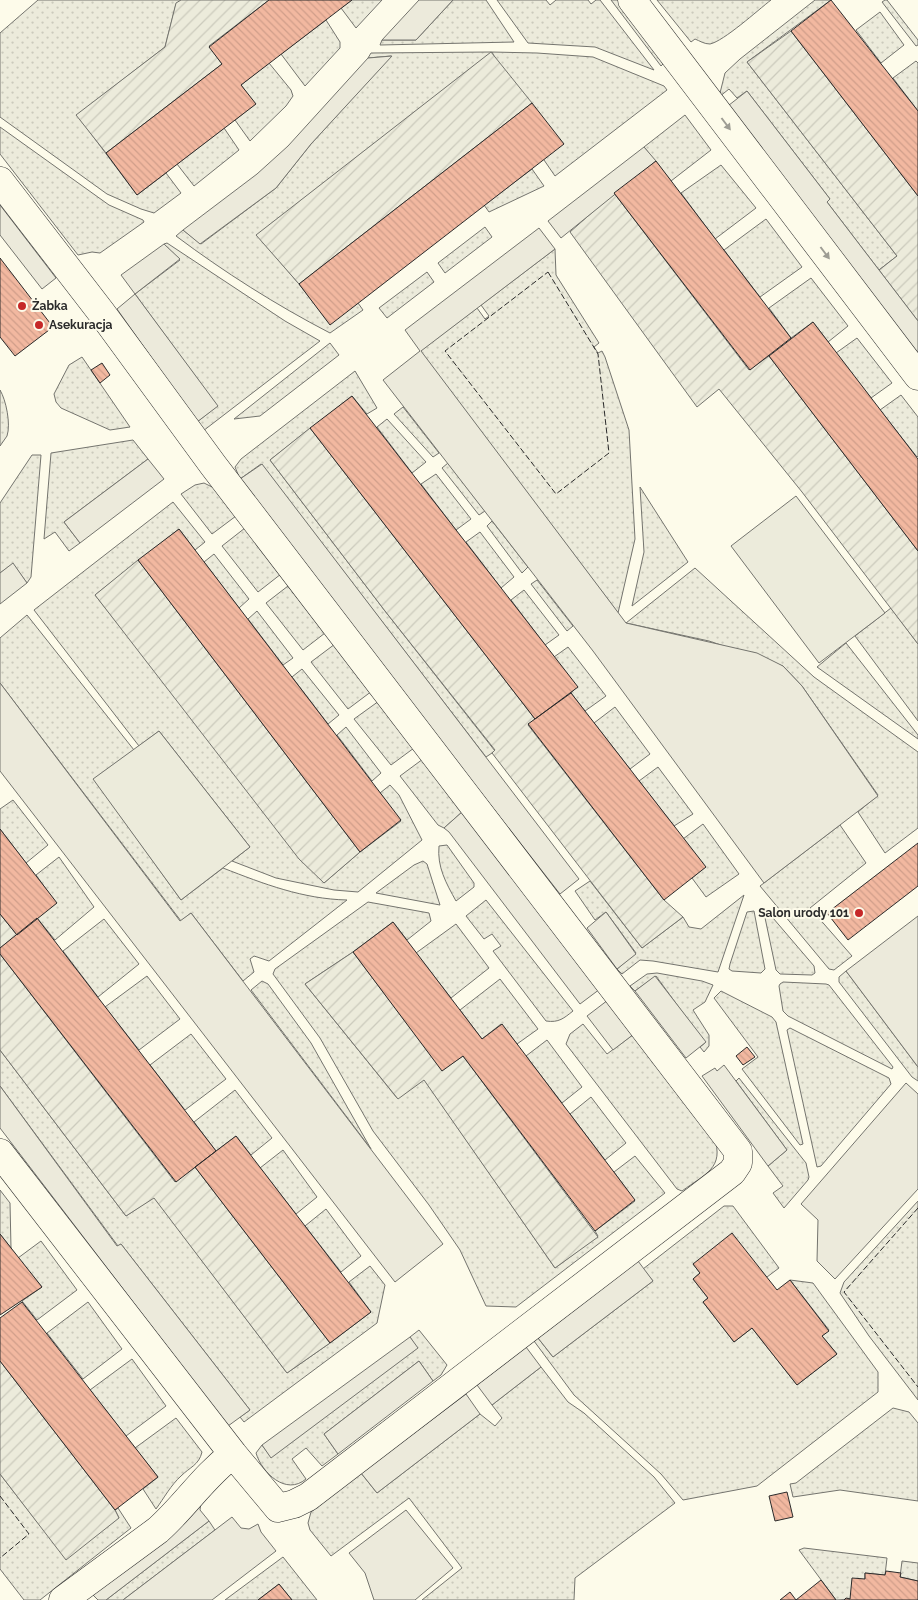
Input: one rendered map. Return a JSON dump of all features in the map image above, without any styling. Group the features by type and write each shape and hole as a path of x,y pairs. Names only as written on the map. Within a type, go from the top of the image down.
{"street":[{"path":"632,0 918,376"},
{"path":"0,181 102,312 213,465 738,1151 738,1163 732,1172 308,1497 294,1504 278,1508 233,1454 0,1152"},
{"path":"63,1600 158,1530 208,1474 233,1454"}],"shaded area":[{"path":"38,0 181,0 176,4 165,47 77,115 137,195 166,173 181,193 154,213 107,194 0,117 0,33"},
{"path":"181,0 269,0 209,46 222,64 106,153 76,115 165,47 176,3"},
{"path":"352,0 382,0 356,28 341,8"},
{"path":"419,0 453,0 416,40 382,40"},
{"path":"453,0 486,0 514,42 380,45 382,40 416,40"},
{"path":"497,0 546,0 550,5 556,0 588,0 591,4 596,0 600,0 654,70 595,47 528,43"},
{"path":"611,0 619,0 665,62 661,66"},
{"path":"657,0 771,0 732,31 710,44 695,39 691,42"},
{"path":"815,0 831,0 747,62 897,256 879,270 827,202 830,199 747,91 737,98 729,89 719,97 725,73"},
{"path":"887,0 918,40 918,45 916,46 882,2"},
{"path":"880,12 904,45 881,63 856,30"},
{"path":"326,20 340,42 340,48 305,86 281,54"},
{"path":"791,31 918,196 918,321 879,270 897,256 747,62"},
{"path":"491,52 532,103 299,284 256,235"},
{"path":"492,52 257,235 330,324 358,303 363,310 330,333 251,287 176,236 183,230 201,244 276,188 311,144 391,56 368,58 371,53"},
{"path":"492,52 593,57 664,86 667,90 555,176 544,160"},
{"path":"392,56 311,144 276,188 200,244 183,230 257,174 288,146 368,58"},
{"path":"916,61 918,63 918,111 893,78"},
{"path":"269,63 291,90 293,96 286,106 250,141 235,120 255,104 241,85"},
{"path":"747,91 830,199 827,202 918,321 918,361 724,109"},
{"path":"685,115 711,150 671,181 644,147"},
{"path":"0,127 109,205 144,222 100,253 92,252 78,255 0,154"},
{"path":"224,128 239,150 194,186 177,164"},
{"path":"644,147 656,161 561,238 548,221"},
{"path":"721,165 756,208 715,239 681,193"},
{"path":"532,169 544,186 489,212 484,205"},
{"path":"614,193 749,370 769,356 918,551 918,644 802,492 719,389 697,407 570,232"},
{"path":"0,205 56,278 42,289 0,235"},
{"path":"766,219 802,267 760,297 724,250"},
{"path":"485,227 492,237 445,273 438,263"},
{"path":"539,228 555,249 421,351 626,623 757,653 783,666 802,686 878,796 764,883 593,651 383,380 420,351 405,330"},
{"path":"167,243 285,321 320,341 203,431 197,422 217,406 135,294 180,260 164,244"},
{"path":"164,244 180,259 135,294 121,275"},
{"path":"555,249 556,275 599,343 594,347 598,353 602,351 605,357 629,430 635,539 618,613 420,351 477,308 485,319 489,316 481,305"},
{"path":"427,272 434,282 387,318 379,308"},
{"path":"811,278 848,326 828,342 813,322 791,338 769,308"},
{"path":"135,294 218,406 197,422 117,309"},
{"path":"857,338 892,383 871,398 836,353"},
{"path":"330,343 339,355 260,416 234,419"},
{"path":"82,357 130,427 110,430 61,408 56,402 54,394 69,365"},
{"path":"355,371 377,408 367,414 352,396 270,460 495,751 486,757 261,464 240,479 235,467 241,459"},
{"path":"0,390 6,406 8,431 0,446"},
{"path":"901,395 918,417 917,457 880,410"},
{"path":"403,407 439,453 433,457 394,414"},
{"path":"387,419 426,462 412,473 377,427"},
{"path":"310,428 535,719 528,725 664,900 683,917 642,948 492,753 495,750 385,611 270,460"},
{"path":"133,440 148,459 64,522 80,543 69,551 55,532 44,539 51,453"},
{"path":"32,455 41,455 31,577 27,583 13,564 0,573 0,503"},
{"path":"148,459 164,479 80,543 64,522"},
{"path":"448,463 485,511 479,515 442,468"},
{"path":"262,464 579,879 560,894 345,618 240,479"},
{"path":"436,474 471,519 456,530 421,484"},
{"path":"204,483 214,488 236,516 212,534 181,494 195,485"},
{"path":"640,487 688,562 632,606 644,552"},
{"path":"796,496 885,613 819,663 731,546"},
{"path":"173,502 205,542 195,550 179,529 95,595 324,883 360,852 401,821 380,793 390,785 399,795 422,840 358,892 334,890 276,878 232,861 250,847 159,731 139,746 34,610"},
{"path":"492,521 528,567 522,573 487,526"},
{"path":"245,528 281,574 258,592 222,546"},
{"path":"480,532 514,577 501,588 466,542"},
{"path":"214,554 249,599 239,608 204,562"},
{"path":"138,560 360,852 324,883 299,859 95,595"},
{"path":"13,563 27,583 0,604 0,573"},
{"path":"695,568 814,677 918,752 918,828 885,853 858,812 878,795 802,686 783,666 709,641 626,623"},
{"path":"537,580 573,626 567,631 531,584"},
{"path":"288,586 325,633 303,650 266,603"},
{"path":"524,590 559,635 545,645 511,600"},
{"path":"891,608 918,644 918,721 855,636"},
{"path":"257,611 293,658 283,665 248,619"},
{"path":"27,615 134,750 94,779 181,900 223,868 299,894 347,900 269,961 254,956 250,959 254,972 243,981 191,913 181,921 0,683 0,638"},
{"path":"846,643 918,735 918,739 817,667"},
{"path":"335,644 372,691 348,709 311,662"},
{"path":"568,647 606,696 585,711 571,693 577,687 554,657"},
{"path":"302,669 339,715 328,724 292,677"},
{"path":"0,683 180,921 191,913 443,1244 395,1282 0,771"},
{"path":"379,701 414,748 391,765 354,719"},
{"path":"615,707 650,754 630,769 594,723"},
{"path":"346,727 381,773 372,781 337,735"},
{"path":"159,731 250,847 181,900 93,779"},
{"path":"423,759 462,812 444,828 438,825 400,776"},
{"path":"658,767 693,814 674,826 639,781"},
{"path":"13,800 48,845 26,863 0,829 0,809"},
{"path":"462,812 600,989 580,1004 449,832 444,828"},
{"path":"703,824 739,874 706,897 692,878 705,867 683,839"},
{"path":"840,825 866,863 810,908 852,956 834,970 829,969 760,886"},
{"path":"447,845 474,883 474,887 456,901 439,861 439,846"},
{"path":"59,857 94,907 55,940 37,918 56,903 36,875"},
{"path":"423,861 427,864 440,905 376,893 414,865"},
{"path":"590,881 642,948 683,917 689,927 701,929 744,895 718,972 640,960 622,974 617,969 636,953 606,912 595,920 575,891"},
{"path":"486,900 573,1011 564,1018 558,1021 546,1021 493,951 501,946 492,934 484,939 466,916"},
{"path":"368,902 429,913 431,921 407,940 393,922 305,984 397,1098 424,1079 555,1268 598,1236 595,1231 635,1201 614,1172 635,1156 665,1193 516,1307 486,1306 460,1250 429,1205 373,1131 320,1038 273,974 275,969"},
{"path":"754,911 765,969 761,973 732,971 729,969 730,964 747,912"},
{"path":"767,911 814,966 815,973 812,975 780,974 776,970 764,913"},
{"path":"606,912 636,954 617,969 587,928"},
{"path":"0,914 17,935 0,948"},
{"path":"918,916 918,1067 846,971"},
{"path":"104,919 139,964 98,997 63,951"},
{"path":"456,924 489,968 451,998 416,953"},
{"path":"353,952 442,1070 463,1056 598,1237 555,1268 424,1080 398,1099 305,984"},
{"path":"0,954 175,1182 195,1167 330,1343 287,1373 154,1198 126,1216 0,1050"},
{"path":"846,971 918,1067 918,1081 912,1077 839,982 839,977"},
{"path":"657,973 702,981 713,985 705,1002 693,1010 709,1035 709,1046 704,1052 700,1047 705,1043 656,976 635,991 630,986 647,974"},
{"path":"147,976 180,1019 139,1050 105,1007"},
{"path":"655,976 706,1042 686,1058 635,991"},
{"path":"500,979 538,1029 517,1044 501,1024 482,1039 460,1010"},
{"path":"262,981 268,984 311,1043 371,1149 251,990"},
{"path":"783,982 829,985 893,1067 892,1069 788,1016 783,1011 779,986"},
{"path":"721,991 772,1017 776,1022 803,1144 800,1145 742,1069 758,1057 714,998"},
{"path":"608,1000 634,1034 613,1050 587,1016"},
{"path":"583,1024 607,1054 634,1034 714,1137 717,1148 715,1163 705,1175 682,1191 677,1189 566,1044 570,1034"},
{"path":"790,1028 889,1078 891,1084 821,1166 817,1167 787,1030"},
{"path":"191,1034 226,1079 185,1110 150,1065"},
{"path":"547,1040 582,1087 562,1103 526,1056"},
{"path":"0,1050 126,1216 154,1197 287,1373 371,1312 349,1282 370,1266 385,1285 377,1323 244,1422 240,1417 250,1410 121,1244 118,1246 0,1086"},
{"path":"724,1065 787,1150 768,1166 702,1076 715,1068 717,1071"},
{"path":"739,1078 806,1163 808,1180 784,1208 773,1193 783,1186 768,1166 787,1150 736,1081"},
{"path":"906,1083 918,1094 918,1189 835,1279 817,1261 818,1220 801,1204"},
{"path":"0,1086 117,1246 121,1244 250,1410 228,1426 0,1128"},
{"path":"235,1090 272,1138 251,1155 236,1136 216,1151 194,1122"},
{"path":"591,1097 626,1143 605,1160 570,1114"},
{"path":"283,1150 317,1197 296,1214 260,1168"},
{"path":"0,1190 10,1203 11,1248 0,1234"},
{"path":"918,1201 918,1400 869,1336 840,1293 844,1282"},
{"path":"724,1206 733,1206 779,1268 767,1277 693,1264 700,1273 693,1279 708,1298 703,1302 734,1342 752,1328 797,1385 837,1354 822,1336 829,1330 790,1280 813,1283 878,1372 878,1392 757,1486 683,1500 661,1474 574,1395 534,1341 538,1338 553,1357 653,1281 643,1269"},
{"path":"326,1209 361,1256 341,1272 305,1226"},
{"path":"41,1241 77,1290 37,1320 22,1301 42,1287 18,1258"},
{"path":"638,1261 653,1281 553,1357 538,1338"},
{"path":"88,1302 122,1349 83,1379 47,1333"},
{"path":"419,1330 447,1365 441,1375 433,1381 419,1361 324,1434 338,1454 322,1466 306,1448 292,1459 306,1479 298,1484 283,1484 269,1474 259,1461 256,1453 262,1445 271,1457 417,1348 410,1337"},
{"path":"410,1337 418,1348 271,1458 262,1445"},
{"path":"526,1347 541,1367 492,1405 477,1385"},
{"path":"132,1359 166,1406 126,1436 90,1390"},
{"path":"0,1361 115,1510 119,1518 66,1560 0,1474"},
{"path":"419,1361 433,1381 338,1454 324,1434"},
{"path":"541,1367 568,1402 584,1413 654,1477 675,1503 575,1578 574,1600 422,1600 462,1568 409,1498 331,1556 310,1530 308,1523 311,1512 361,1473 377,1493 480,1414 495,1426 502,1418 492,1405"},
{"path":"466,1394 480,1414 377,1493 361,1473"},
{"path":"893,1408 909,1412 918,1423 918,1501 840,1490 793,1497 790,1484 796,1483"},
{"path":"176,1418 202,1452 196,1463 174,1483 156,1509 143,1489 158,1477 135,1448"},
{"path":"0,1474 38,1523 119,1518 115,1510 118,1508 131,1528 40,1600 24,1600 0,1569"},
{"path":"201,1502 200,1510 209,1521 106,1600 98,1600 93,1595"},
{"path":"406,1510 453,1568 415,1600 374,1600 365,1573 349,1553"},
{"path":"232,1517 241,1528 249,1529 258,1524 261,1532 276,1551 212,1600 123,1600"},
{"path":"209,1521 215,1530 123,1600 106,1600"},
{"path":"804,1548 887,1558 885,1575 865,1573 865,1579 850,1599 836,1600 799,1550"},
{"path":"283,1557 317,1600 292,1600 279,1584 258,1600 225,1600"},
{"path":"902,1561 918,1563 918,1581 900,1577"}],"building":[{"path":"269,0 352,0 241,85 256,104 137,195 106,153 222,64 209,47"},
{"path":"831,0 918,111 918,196 791,31"},
{"path":"532,103 564,144 330,325 299,284"},
{"path":"656,161 791,338 750,370 614,193"},
{"path":"0,258 53,327 15,356 0,337"},
{"path":"813,322 918,459 918,551 769,356"},
{"path":"102,363 110,375 100,383 91,370"},
{"path":"352,396 578,687 535,719 310,428"},
{"path":"179,529 401,820 360,852 138,560"},
{"path":"571,693 706,867 664,900 528,724"},
{"path":"0,829 57,903 17,935 0,914"},
{"path":"918,843 918,886 848,940 827,913"},
{"path":"37,918 216,1151 176,1182 0,954 0,948"},
{"path":"393,922 482,1039 502,1024 635,1200 595,1231 463,1056 442,1071 353,952"},
{"path":"747,1047 755,1057 743,1065 736,1056"},
{"path":"236,1136 371,1312 330,1343 195,1167"},
{"path":"732,1233 777,1290 790,1280 829,1331 822,1336 837,1354 797,1385 752,1328 734,1342 703,1302 708,1298 693,1279 700,1273 693,1264"},
{"path":"0,1234 42,1287 0,1315"},
{"path":"22,1302 158,1477 115,1510 0,1361 0,1318"},
{"path":"787,1492 793,1517 775,1521 769,1496"},
{"path":"886,1571 901,1573 900,1577 918,1581 918,1600 844,1600 846,1598 850,1599 852,1578 865,1579 865,1573 885,1575"},
{"path":"821,1580 836,1600 796,1600"},
{"path":"279,1584 292,1600 258,1600"},
{"path":"790,1592 796,1600 780,1600"}],"fence":[{"path":"548,272 598,354 609,453 556,494 445,351 548,272"},
{"path":"918,1208 844,1292 918,1387"},
{"path":"0,1496 29,1534 0,1558"}],"place":[{"name":"Żabka","path":"22,306"},
{"name":"Asekuracja","path":"39,325"},
{"name":"Salon urody 101","path":"859,913"}]}
